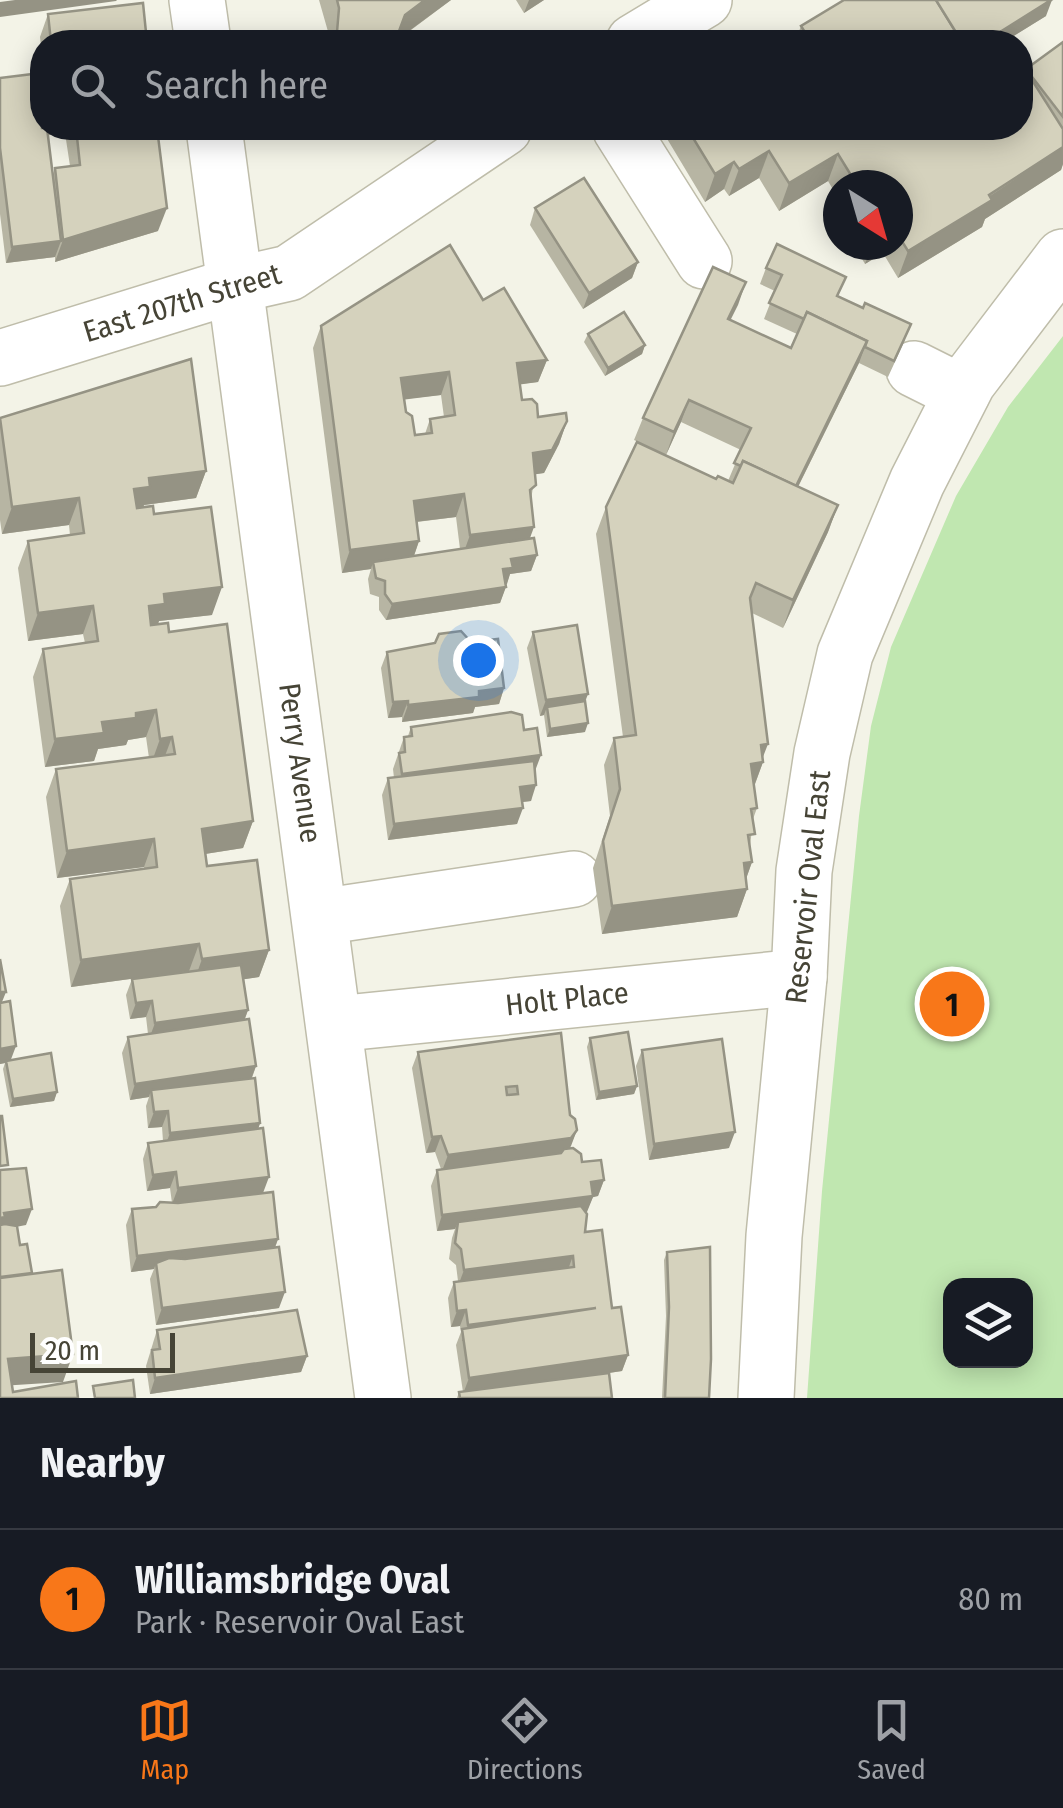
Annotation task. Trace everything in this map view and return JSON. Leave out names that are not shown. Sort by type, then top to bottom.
[{"type":"street","points":[[197,0],[201,30]]},
{"type":"street","points":[[654,30],[704,0]]},
{"type":"street","name":"Perry Avenue","points":[[216,140],[384,1398]]},
{"type":"street","name":"East 207th Street","points":[[0,358],[236,285],[290,273],[486,140]]},
{"type":"street","points":[[628,140],[704,260]]},
{"type":"street","name":"Reservoir Oval East","points":[[766,1398],[774,1236],[799,976],[804,871],[812,806],[845,654],[918,482],[938,381],[1063,257]]},
{"type":"street","points":[[320,917],[574,879]]},
{"type":"street","name":"Holt Place","points":[[335,1024],[799,976]]},
{"type":"green space","points":[[1063,336],[1063,1398],[807,1398],[822,1191],[871,726],[891,647],[956,496],[1008,407]]},
{"type":"building","points":[[337,0],[425,0],[405,15],[399,30],[337,30]]},
{"type":"building","points":[[844,0],[936,0],[955,30],[804,30],[801,26]]},
{"type":"building","points":[[936,0],[1051,0],[1003,30],[955,30]]},
{"type":"building","points":[[143,3],[146,30],[50,30],[48,14]]},
{"type":"building","points":[[1063,42],[1063,117],[1033,78],[1033,64]]},
{"type":"building","points":[[30,74],[30,140],[48,140],[61,241],[12,247],[0,148],[0,78]]},
{"type":"building","points":[[1033,82],[1063,129],[1063,147],[989,195],[992,200],[913,248],[913,170],[848,170],[838,154],[789,183],[769,151],[739,169],[734,162],[715,174],[694,140],[1033,140]]},
{"type":"building","points":[[77,140],[158,140],[167,208],[63,240],[55,168],[80,165]]},
{"type":"building","points":[[584,178],[638,262],[589,293],[535,208]]},
{"type":"building","points":[[777,244],[846,277],[837,296],[863,308],[865,303],[911,324],[894,361],[865,347],[867,341],[807,312],[804,319],[769,303],[782,275],[766,268]]},
{"type":"building","points":[[450,245],[483,300],[504,288],[547,360],[517,363],[522,400],[532,399],[537,404],[538,417],[566,413],[567,421],[552,450],[533,453],[536,485],[530,490],[534,527],[470,535],[464,494],[414,501],[419,541],[350,550],[321,326]],"holes":[[[449,372],[455,415],[430,419],[432,433],[415,435],[412,416],[406,412],[401,378]]]},
{"type":"building","points":[[713,267],[746,282],[728,319],[791,348],[807,312],[867,341],[796,486],[743,461],[741,466],[734,463],[751,428],[689,400],[674,432],[643,418]]},
{"type":"building","points":[[624,312],[645,345],[608,368],[588,334]]},
{"type":"building","points":[[191,359],[206,471],[149,478],[150,487],[134,489],[137,508],[153,506],[154,514],[211,507],[222,587],[164,594],[165,604],[149,606],[151,625],[168,623],[169,632],[227,624],[253,821],[202,829],[207,866],[257,860],[269,950],[202,959],[199,944],[81,960],[70,879],[157,867],[154,839],[67,851],[56,769],[175,754],[172,737],[160,739],[156,710],[136,713],[136,718],[102,722],[104,733],[55,739],[43,649],[98,641],[93,606],[38,613],[28,541],[84,533],[79,498],[12,507],[0,418]]},
{"type":"building","points":[[637,442],[733,483],[743,461],[838,505],[793,600],[756,583],[750,598],[768,744],[761,745],[763,762],[751,764],[757,808],[751,809],[755,834],[748,835],[752,862],[744,863],[747,889],[612,906],[603,841],[620,789],[614,738],[636,735],[606,507]]},
{"type":"building","points":[[534,538],[537,555],[511,559],[513,568],[503,569],[506,587],[392,604],[385,594],[385,581],[376,578],[373,562]]},
{"type":"building","points":[[577,625],[588,694],[546,700],[533,632]]},
{"type":"building","points":[[461,631],[471,642],[498,639],[504,688],[479,691],[479,697],[408,705],[408,701],[393,702],[387,652],[435,643],[439,634]]},
{"type":"building","points":[[585,701],[588,723],[550,729],[547,707]]},
{"type":"building","points":[[511,712],[522,715],[524,730],[537,728],[541,755],[402,774],[399,753],[405,752],[404,737],[412,736],[411,727]]},
{"type":"building","points":[[534,761],[536,785],[520,787],[523,808],[394,824],[388,778]]},
{"type":"building","points":[[0,959],[6,992],[0,992]]},
{"type":"building","points":[[241,965],[248,1010],[155,1023],[152,1001],[136,1003],[132,979]]},
{"type":"building","points":[[10,1001],[16,1046],[0,1049],[0,1003]]},
{"type":"building","points":[[249,1019],[256,1066],[135,1084],[128,1037]]},
{"type":"building","points":[[628,1032],[637,1086],[599,1092],[590,1038]]},
{"type":"building","points":[[561,1033],[570,1115],[577,1130],[571,1138],[448,1155],[441,1136],[432,1137],[418,1052]],"holes":[[[517,1086],[518,1094],[507,1095],[506,1087]]]},
{"type":"building","points":[[722,1039],[735,1132],[654,1144],[642,1050]]},
{"type":"building","points":[[51,1053],[57,1092],[13,1099],[6,1061]]},
{"type":"building","points":[[255,1078],[260,1123],[170,1133],[168,1111],[154,1112],[151,1090]]},
{"type":"building","points":[[0,1116],[8,1165],[0,1166]]},
{"type":"building","points":[[263,1128],[269,1177],[178,1188],[176,1172],[153,1175],[148,1143]]},
{"type":"building","points":[[573,1148],[581,1154],[582,1162],[601,1160],[604,1180],[591,1182],[593,1196],[442,1215],[437,1170],[561,1153]]},
{"type":"building","points":[[26,1168],[32,1209],[4,1213],[5,1217],[0,1218],[0,1170]]},
{"type":"building","points":[[273,1192],[278,1239],[137,1256],[132,1209],[156,1207],[160,1202]]},
{"type":"building","points":[[581,1206],[587,1214],[585,1232],[602,1230],[612,1308],[621,1307],[628,1355],[469,1378],[462,1329],[596,1308],[468,1325],[466,1310],[457,1311],[454,1282],[574,1267],[573,1256],[464,1270],[461,1249],[455,1243],[458,1222]]},
{"type":"building","points":[[0,1225],[17,1226],[20,1245],[27,1244],[32,1273],[0,1277]]},
{"type":"building","points":[[279,1247],[285,1292],[162,1308],[156,1263],[169,1258]]},
{"type":"building","points":[[710,1247],[709,1398],[665,1398],[667,1252]]},
{"type":"building","points":[[62,1270],[73,1354],[8,1359],[13,1392],[76,1381],[78,1398],[0,1398],[0,1278]]},
{"type":"building","points":[[297,1310],[307,1356],[155,1378],[152,1350],[160,1349],[157,1330]]},
{"type":"building","points":[[609,1373],[612,1398],[460,1398],[459,1392]]},
{"type":"building","points":[[133,1380],[135,1398],[95,1398],[93,1386]]},
{"type":"place","name":"Williamsbridge Oval","points":[[952,1004]]}]
